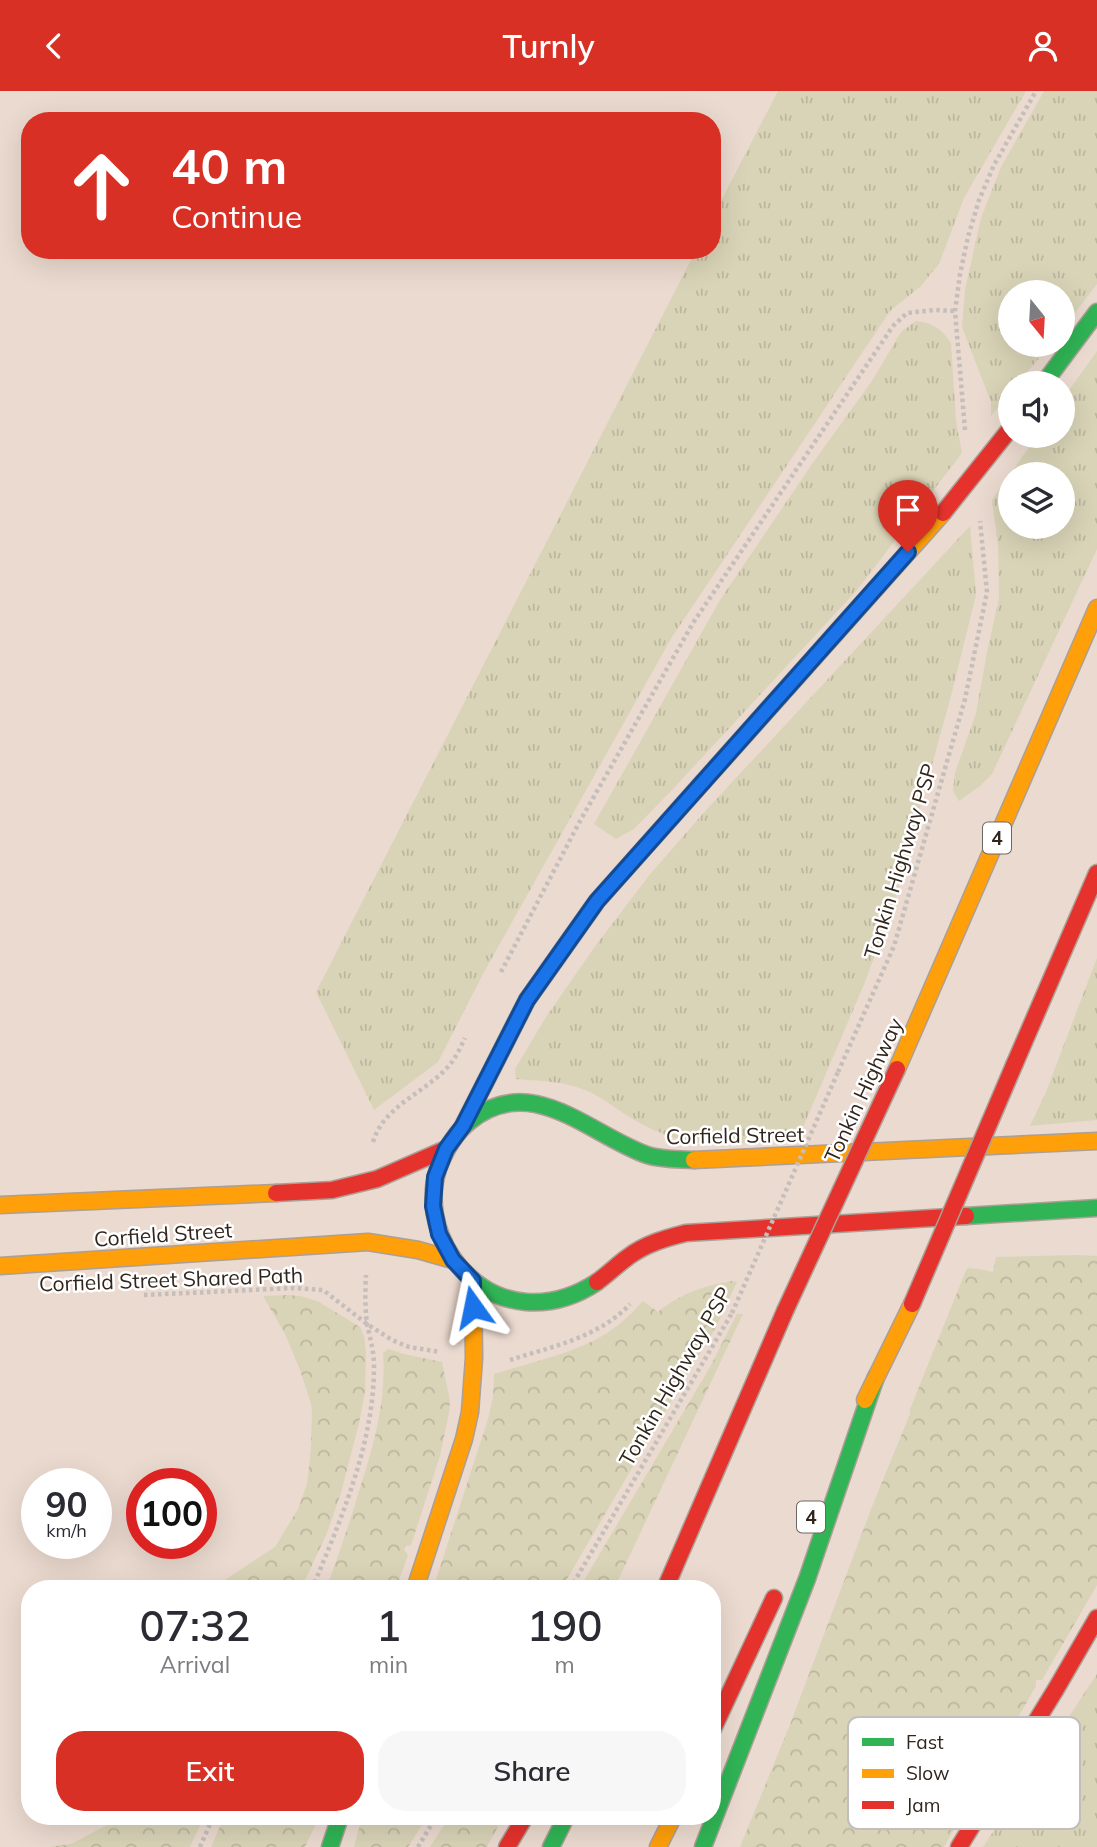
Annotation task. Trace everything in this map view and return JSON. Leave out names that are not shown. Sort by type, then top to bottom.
[{"type":"main road","points":[[1053,371],[1097,312]]},
{"type":"main road","points":[[463,1126],[527,1000],[597,901],[943,513],[998,444]]},
{"type":"main road","name":"Tonkin Highway","points":[[669,1580],[785,1311],[897,1069],[1097,608]]},
{"type":"main road","name":"4","points":[[812,1516],[912,1304],[1097,873]]},
{"type":"main road","name":"Corfield Street","points":[[1097,1141],[695,1160],[649,1156],[555,1107],[530,1102],[505,1104],[483,1111],[463,1126],[446,1149],[435,1177],[433,1206],[439,1234],[453,1260],[473,1281],[498,1295],[527,1302],[556,1301],[583,1291],[608,1275],[628,1257],[660,1239],[686,1233],[1097,1208]]},
{"type":"main road","name":"Corfield Street","points":[[0,1205],[332,1190],[377,1179],[446,1149]]},
{"type":"main road","name":"Corfield Street","points":[[0,1266],[368,1242],[418,1250],[453,1260]]},
{"type":"main road","points":[[418,1580],[464,1439],[470,1412],[474,1358],[473,1281]]},
{"type":"main road","points":[[721,1801],[807,1579],[876,1377]]},
{"type":"main road","points":[[658,1580],[704,1499]]},
{"type":"main road","points":[[721,1712],[783,1579]]},
{"type":"main road","points":[[1039,1717],[1097,1618]]},
{"type":"main road","points":[[330,1847],[337,1825]]},
{"type":"main road","points":[[507,1847],[519,1825]]},
{"type":"main road","points":[[551,1847],[562,1825]]},
{"type":"main road","points":[[658,1847],[669,1825]]},
{"type":"main road","points":[[703,1847],[712,1825]]},
{"type":"main road","points":[[959,1847],[970,1829]]},
{"type":"path","points":[[967,440],[955,311],[960,274],[979,199],[994,165],[1036,91]]},
{"type":"path","name":"Tonkin Highway PSP","points":[[575,1580],[732,1313],[894,946],[965,699],[987,592],[979,517]]},
{"type":"path","name":"Corfield Street Shared Path","points":[[140,1295],[294,1288],[323,1290],[392,1340],[409,1347],[444,1352]]},
{"type":"path","points":[[200,1847],[210,1825]]},
{"type":"path","points":[[418,1847],[431,1825]]},
{"type":"green space","points":[[778,91],[1026,91],[964,198],[939,264],[921,286],[890,311],[672,637],[484,972],[438,1062],[374,1110],[316,992],[691,259],[721,259],[721,201]]},
{"type":"green space","points":[[1044,91],[1097,91],[1097,284],[1075,313],[1075,280],[998,280],[998,357],[1040,357],[1028,371],[998,371],[998,408],[991,416],[991,402],[962,327],[965,290],[981,218],[1001,167]]},
{"type":"green space","points":[[916,321],[936,327],[951,343],[956,421],[962,453],[857,590],[673,789],[634,829],[616,839],[594,824],[720,600],[872,381],[901,332]]},
{"type":"green space","points":[[1097,351],[1097,549],[992,774],[959,801],[953,791],[955,773],[976,713],[999,598],[998,545],[992,500],[998,491],[998,539],[1075,539],[1075,462],[1019,462],[1028,448],[1075,448],[1075,382]]},
{"type":"green space","points":[[970,526],[976,595],[897,892],[865,982],[798,1139],[705,1143],[675,1138],[647,1127],[597,1096],[577,1087],[516,1079],[515,1069],[546,1017],[651,873]]},
{"type":"green space","points":[[1097,958],[1097,1120],[1030,1126],[1046,1092]]},
{"type":"green space","points":[[1097,1256],[1097,1585],[1042,1680],[1036,1680],[1036,1686],[1018,1717],[848,1717],[848,1829],[954,1829],[944,1847],[740,1847],[967,1268],[993,1272],[996,1257]]},
{"type":"green space","points":[[737,1282],[715,1329],[566,1580],[436,1580],[488,1419],[494,1374],[591,1342],[619,1324],[643,1301],[658,1312],[693,1291]]},
{"type":"green space","points":[[263,1296],[301,1296],[319,1302],[360,1327],[364,1336],[365,1392],[359,1423],[341,1493],[327,1533],[305,1580],[225,1580],[275,1547],[298,1509],[307,1484],[312,1407],[285,1334]]},
{"type":"green space","points":[[737,1314],[743,1314],[618,1580],[584,1580],[710,1367]]},
{"type":"green space","points":[[388,1349],[442,1362],[450,1401],[440,1456],[411,1545],[404,1550],[408,1555],[399,1580],[329,1580],[374,1441],[383,1389],[383,1353]]},
{"type":"green space","points":[[1097,1674],[1097,1847],[983,1847],[995,1829],[1080,1829],[1080,1717],[1069,1717]]},
{"type":"green space","points":[[107,1825],[200,1825],[190,1847],[49,1847],[71,1844]]},
{"type":"green space","points":[[221,1825],[315,1825],[305,1847],[211,1847]]},
{"type":"green space","points":[[360,1825],[422,1825],[408,1847],[354,1847]]},
{"type":"green space","points":[[444,1825],[499,1825],[487,1847],[430,1847]]},
{"type":"traffic: fast","points":[[1053,371],[1097,312]]},
{"type":"traffic: fast","points":[[597,1282],[563,1298],[526,1302],[503,1297],[483,1287],[465,1273],[451,1256],[441,1236],[435,1214],[434,1191],[438,1169],[455,1136],[470,1121],[493,1107],[516,1102],[560,1112],[647,1155],[694,1160]]},
{"type":"traffic: fast","points":[[966,1216],[1097,1208]]},
{"type":"traffic: fast","points":[[721,1801],[807,1579],[876,1377]]},
{"type":"traffic: fast","points":[[330,1847],[337,1825]]},
{"type":"traffic: fast","points":[[551,1847],[562,1825]]},
{"type":"traffic: fast","points":[[703,1847],[712,1825]]},
{"type":"traffic: slow","points":[[703,782],[943,513]]},
{"type":"traffic: slow","points":[[897,1069],[1097,608]]},
{"type":"traffic: slow","points":[[694,1160],[1097,1141]]},
{"type":"traffic: slow","points":[[0,1205],[276,1193]]},
{"type":"traffic: slow","points":[[0,1266],[368,1242],[418,1250],[453,1260]]},
{"type":"traffic: slow","points":[[418,1580],[464,1439],[470,1412],[474,1358],[473,1281]]},
{"type":"traffic: slow","points":[[865,1400],[912,1304]]},
{"type":"traffic: slow","points":[[658,1847],[669,1825]]},
{"type":"traffic: jam","points":[[943,513],[998,444]]},
{"type":"traffic: jam","points":[[463,1126],[527,1000],[597,901],[703,782]]},
{"type":"traffic: jam","points":[[1015,1063],[1097,873]]},
{"type":"traffic: jam","points":[[912,1304],[1015,1063]]},
{"type":"traffic: jam","points":[[785,1311],[897,1069]]},
{"type":"traffic: jam","points":[[276,1193],[332,1190],[377,1179],[446,1149]]},
{"type":"traffic: jam","points":[[597,1282],[641,1248],[686,1233],[966,1216]]},
{"type":"traffic: jam","points":[[669,1580],[785,1311]]},
{"type":"traffic: jam","points":[[721,1712],[774,1598]]},
{"type":"traffic: jam","points":[[1039,1717],[1097,1618]]},
{"type":"traffic: jam","points":[[507,1847],[520,1825]]},
{"type":"traffic: jam","points":[[959,1847],[970,1829]]},
{"type":"route","points":[[473,1307],[473,1281],[453,1260],[439,1234],[433,1206],[435,1177],[446,1149],[463,1126],[527,1000],[597,901],[908,552]]}]
